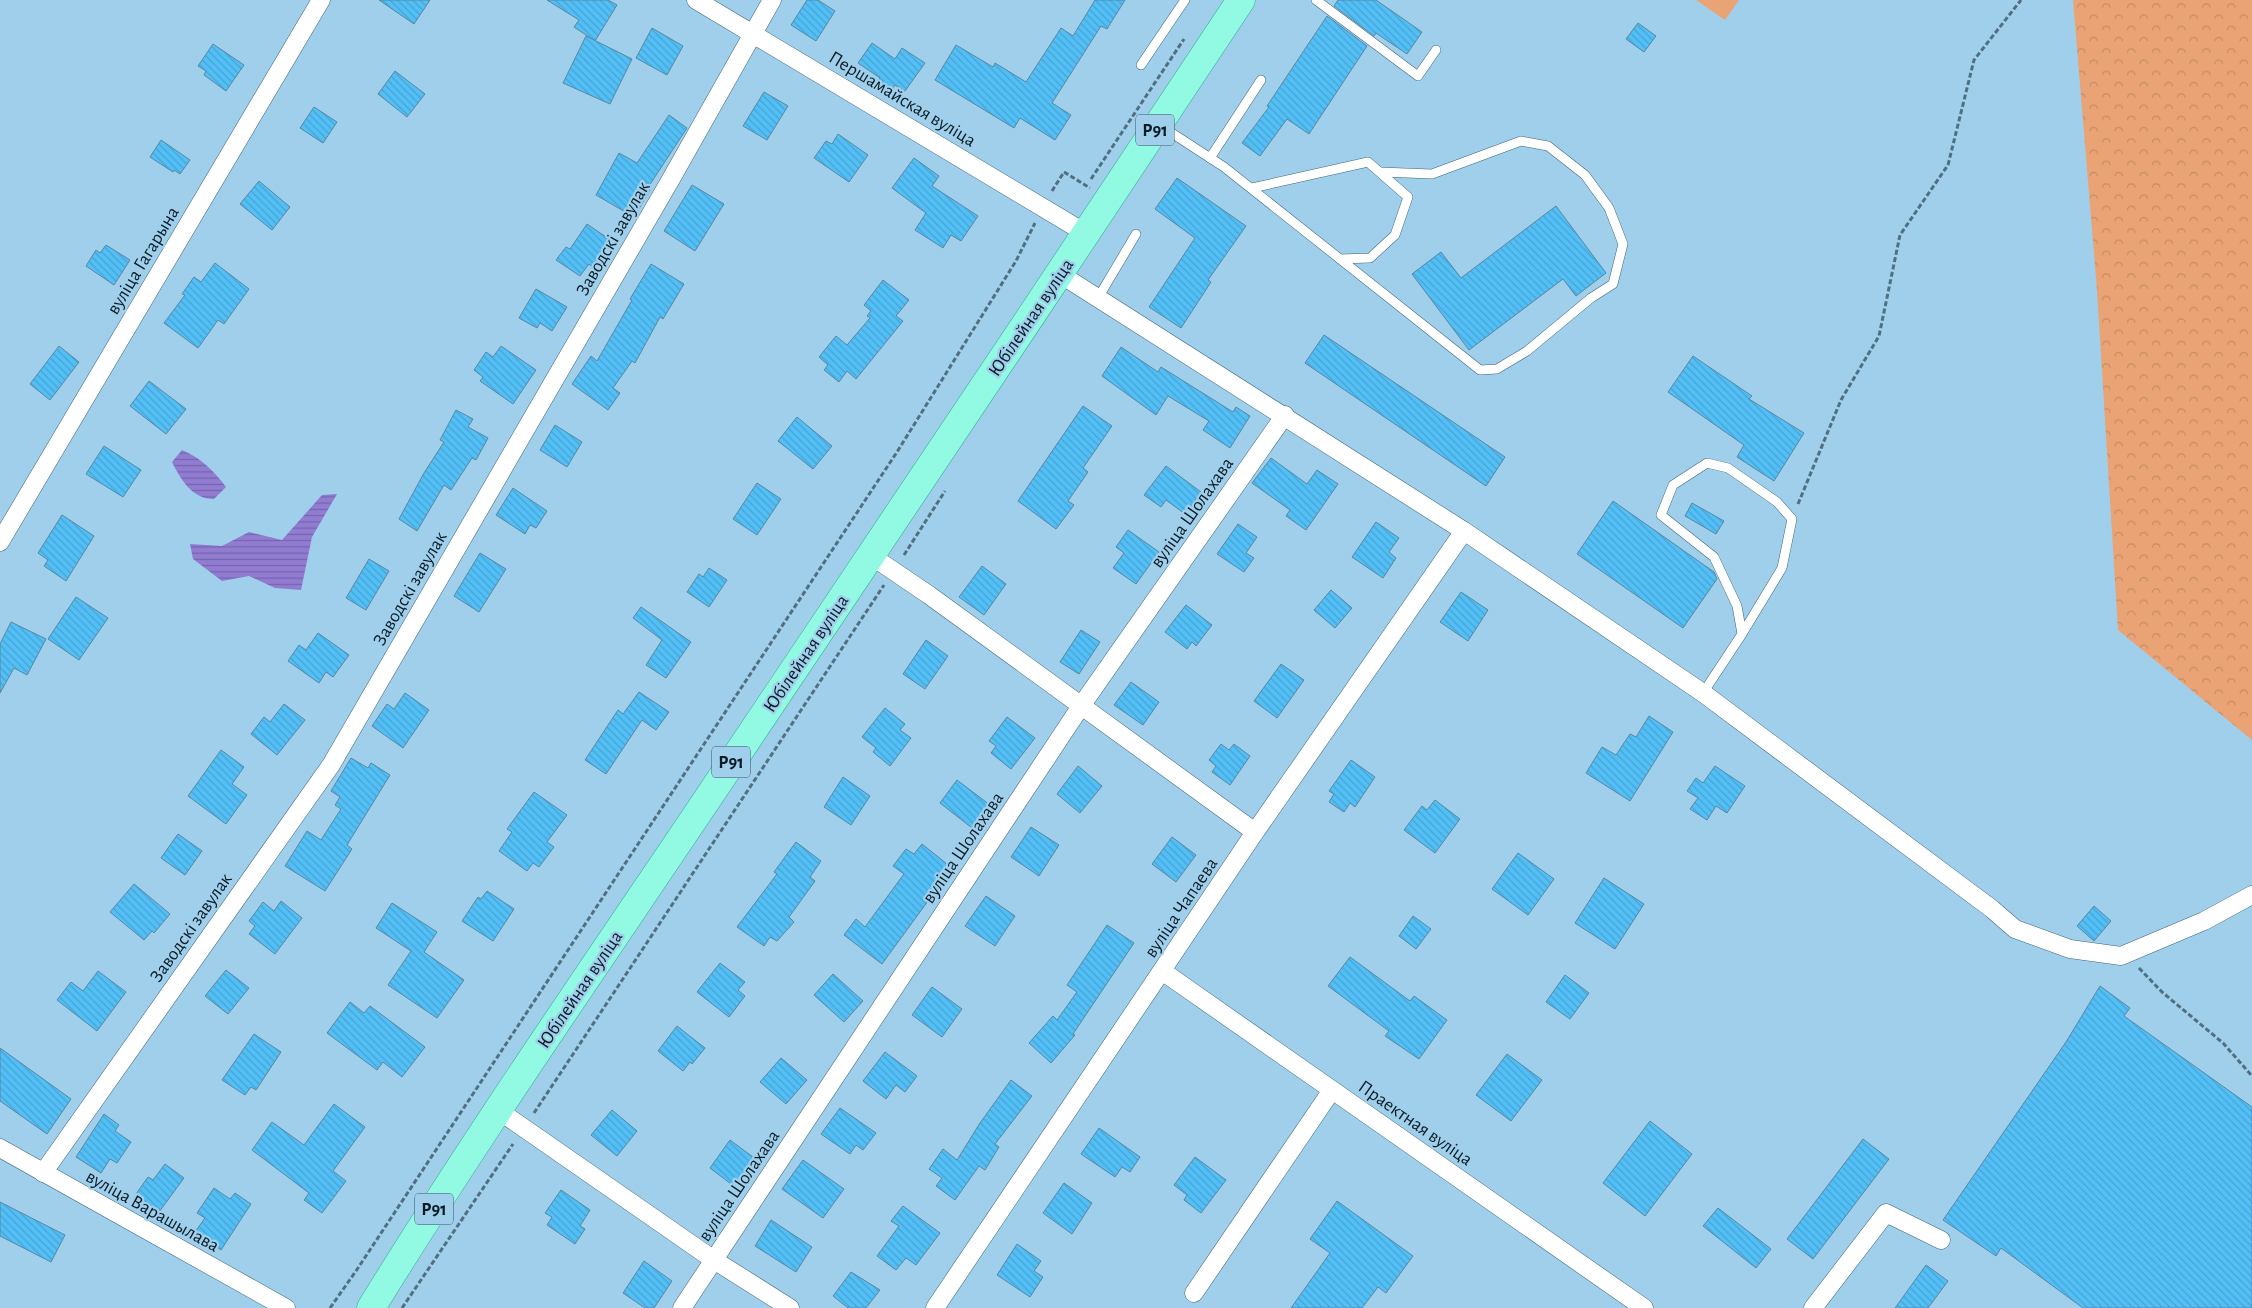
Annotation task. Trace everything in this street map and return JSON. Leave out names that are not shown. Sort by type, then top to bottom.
[{"type":"main road","name":"Юбілейная вуліца","points":[[371,1308],[498,1110],[870,556],[963,414],[1087,234],[1241,0]]},
{"type":"street","name":"вуліца Гагарына","points":[[0,542],[321,0]]},
{"type":"street","name":"Першамайская вуліца","points":[[696,0],[753,32],[1087,234]]},
{"type":"street","name":"Заводскі завулак","points":[[43,1173],[331,765],[671,179],[772,0]]},
{"type":"street","points":[[1060,274],[1285,415],[1464,531],[1703,694],[1992,909],[2015,929],[2070,949],[2121,956],[2204,920],[2252,894]]},
{"type":"street","name":"вуліца Шолахава","points":[[682,1308],[1081,706],[1285,415]]},
{"type":"street","name":"вуліца Чапаева","points":[[934,1308],[1255,832],[1464,531]]},
{"type":"street","points":[[870,556],[1255,832]]},
{"type":"street","name":"Праектная вуліца","points":[[1162,971],[1644,1308]]},
{"type":"street","points":[[1194,1293],[1332,1090]]},
{"type":"street","points":[[498,1110],[714,1260],[790,1308]]},
{"type":"street","name":"вуліца Варашылава","points":[[0,1148],[286,1308]]},
{"type":"street","points":[[1814,1308],[1886,1213],[1941,1240]]},
{"type":"lane","points":[[1141,65],[1185,0]]},
{"type":"lane","points":[[1316,0],[1418,76],[1436,50]]},
{"type":"lane","points":[[1210,158],[1261,80]]},
{"type":"lane","points":[[1159,124],[1252,188],[1480,370],[1497,369],[1527,351],[1591,298],[1613,284],[1623,244],[1609,208],[1585,175],[1548,146],[1522,141],[1432,174],[1380,172]]},
{"type":"lane","points":[[1252,188],[1368,162],[1408,197],[1395,235],[1370,258],[1340,259]]},
{"type":"lane","points":[[1098,298],[1136,234]]},
{"type":"lane","points":[[1703,694],[1742,634],[1782,568],[1792,519],[1777,502],[1728,468],[1707,463],[1673,485],[1661,515],[1714,557],[1737,606],[1742,634]]},
{"type":"path","points":[[1792,519],[1841,400],[1879,336],[1900,236],[1948,165],[1974,60],[2021,0]]},
{"type":"path","points":[[330,1308],[362,1263],[897,452],[1016,261],[1043,207],[1064,172],[1086,186],[1189,32]]},
{"type":"path","points":[[402,1308],[524,1128],[946,490]]},
{"type":"path","points":[[2125,954],[2162,992],[2223,1043],[2252,1076]]},
{"type":"green space","points":[[1696,0],[1739,0],[1725,20]]},
{"type":"green space","points":[[2073,0],[2252,0],[2252,740],[2118,630],[2097,290]]},
{"type":"shaded area","points":[[182,450],[206,465],[226,487],[214,499],[199,496],[183,482],[172,462]]},
{"type":"shaded area","points":[[337,494],[312,537],[301,590],[275,588],[249,576],[222,581],[193,559],[190,544],[222,546],[249,532],[282,540],[322,495]]},
{"type":"building","points":[[379,0],[430,0],[414,24]]},
{"type":"building","points":[[547,0],[608,0],[617,5],[595,41],[574,27],[579,20]]},
{"type":"building","points":[[807,0],[818,0],[835,11],[816,41],[791,25]]},
{"type":"building","points":[[1095,0],[1125,0],[1107,29],[1101,26],[1052,103],[1071,115],[1055,140],[1020,118],[1014,128],[935,80],[956,45],[993,67],[995,63],[1026,82],[1061,28],[1073,36]]},
{"type":"building","points":[[1338,0],[1376,0],[1422,32],[1407,54],[1376,33],[1374,36],[1334,6]]},
{"type":"building","points":[[1327,16],[1367,46],[1309,134],[1287,119],[1260,156],[1242,143],[1269,107],[1267,106]]},
{"type":"building","points":[[1638,23],[1656,36],[1644,52],[1626,39]]},
{"type":"building","points":[[652,28],[683,46],[667,75],[636,58]]},
{"type":"building","points":[[586,36],[632,59],[610,104],[563,83]]},
{"type":"building","points":[[872,43],[895,59],[902,48],[925,63],[905,91],[895,85],[890,92],[877,82],[880,78],[858,63]]},
{"type":"building","points":[[213,44],[244,65],[226,91],[204,75],[206,71],[198,66]]},
{"type":"building","points":[[395,71],[425,94],[407,117],[378,94]]},
{"type":"building","points":[[764,92],[788,106],[767,140],[743,126]]},
{"type":"building","points":[[314,107],[337,122],[323,143],[300,128]]},
{"type":"building","points":[[669,115],[687,128],[647,189],[650,190],[634,217],[596,195],[619,153],[637,163]]},
{"type":"building","points":[[838,134],[868,155],[849,182],[814,158],[826,141],[832,144]]},
{"type":"building","points":[[161,140],[190,160],[180,174],[174,170],[173,172],[150,157]]},
{"type":"building","points":[[914,158],[939,176],[932,186],[978,216],[961,241],[951,235],[943,248],[915,230],[926,213],[892,188]]},
{"type":"building","points":[[1177,178],[1246,226],[1208,280],[1211,282],[1181,328],[1149,307],[1195,238],[1155,209]]},
{"type":"building","points":[[259,181],[290,207],[272,230],[240,204]]},
{"type":"building","points":[[692,185],[724,204],[695,251],[664,231]]},
{"type":"building","points":[[1556,206],[1606,273],[1576,296],[1563,279],[1469,350],[1412,274],[1441,252],[1461,278]]},
{"type":"building","points":[[587,224],[612,241],[594,268],[589,264],[580,276],[556,260],[566,247],[570,249]]},
{"type":"building","points":[[106,245],[130,260],[114,285],[86,266],[96,250],[100,253]]},
{"type":"building","points":[[215,263],[249,289],[224,324],[218,320],[198,348],[164,323],[185,295],[182,294],[194,277],[201,282]]},
{"type":"building","points":[[651,264],[684,284],[663,319],[660,317],[635,363],[632,361],[613,388],[620,393],[608,410],[572,384],[591,356],[597,361]]},
{"type":"building","points":[[883,280],[909,300],[896,316],[903,321],[856,379],[847,371],[839,382],[824,370],[828,365],[819,357],[836,336],[847,345],[870,318],[867,316],[871,311],[864,305]]},
{"type":"building","points":[[536,289],[567,307],[552,331],[540,323],[537,328],[519,318]]},
{"type":"building","points":[[1324,335],[1505,457],[1486,486],[1305,363]]},
{"type":"building","points":[[59,346],[79,362],[50,400],[30,384]]},
{"type":"building","points":[[501,346],[536,370],[513,404],[480,381],[483,377],[474,370],[486,352],[493,357]]},
{"type":"building","points":[[1121,347],[1158,372],[1161,367],[1233,412],[1236,407],[1250,416],[1230,448],[1203,430],[1209,421],[1168,396],[1156,415],[1102,376]]},
{"type":"building","points":[[1693,356],[1752,396],[1749,399],[1804,433],[1774,481],[1737,457],[1744,445],[1668,392]]},
{"type":"building","points":[[149,381],[186,409],[166,434],[130,406]]},
{"type":"building","points":[[1083,406],[1112,426],[1083,468],[1088,472],[1068,501],[1074,505],[1056,529],[1018,501]]},
{"type":"building","points":[[456,410],[473,419],[468,427],[488,438],[476,460],[472,458],[451,490],[444,485],[417,531],[399,519],[424,473],[444,442],[440,440]]},
{"type":"building","points":[[797,417],[832,446],[813,469],[778,441]]},
{"type":"building","points":[[555,425],[582,442],[567,467],[540,450]]},
{"type":"building","points":[[104,446],[141,470],[123,497],[86,474]]},
{"type":"building","points":[[1271,458],[1307,484],[1317,470],[1338,484],[1306,530],[1286,516],[1290,510],[1252,483]]},
{"type":"building","points":[[1166,466],[1201,492],[1185,514],[1166,500],[1161,507],[1144,495]]},
{"type":"building","points":[[757,483],[781,499],[757,535],[733,519]]},
{"type":"building","points":[[513,488],[547,511],[536,528],[530,525],[525,534],[496,515]]},
{"type":"building","points":[[1613,501],[1714,572],[1717,579],[1683,628],[1577,554]]},
{"type":"building","points":[[1692,503],[1724,521],[1716,534],[1685,516]]},
{"type":"building","points":[[62,515],[94,536],[66,581],[44,566],[48,560],[38,553]]},
{"type":"building","points":[[1376,522],[1399,538],[1389,552],[1396,558],[1383,578],[1352,557]]},
{"type":"building","points":[[1238,524],[1257,537],[1246,553],[1254,558],[1244,572],[1217,554]]},
{"type":"building","points":[[1128,530],[1159,552],[1136,584],[1113,568],[1124,553],[1116,547]]},
{"type":"building","points":[[480,553],[506,569],[479,612],[454,596]]},
{"type":"building","points":[[369,559],[389,571],[366,610],[346,598]]},
{"type":"building","points":[[982,566],[1006,584],[984,615],[959,597]]},
{"type":"building","points":[[709,568],[727,580],[709,607],[687,592],[699,574],[703,577]]},
{"type":"building","points":[[1331,590],[1352,608],[1335,628],[1314,610]]},
{"type":"building","points":[[1461,592],[1488,610],[1468,641],[1440,622]]},
{"type":"building","points":[[76,597],[108,618],[79,660],[48,639]]},
{"type":"building","points":[[1186,605],[1212,625],[1196,646],[1192,642],[1187,649],[1165,632]]},
{"type":"building","points":[[641,607],[691,642],[666,678],[646,665],[662,640],[633,618]]},
{"type":"building","points":[[11,622],[46,639],[27,675],[14,668],[0,693],[0,644]]},
{"type":"building","points":[[1081,630],[1100,642],[1079,674],[1060,662]]},
{"type":"building","points":[[318,633],[349,655],[333,677],[326,672],[319,683],[288,661],[299,645],[306,650]]},
{"type":"building","points":[[926,640],[948,656],[925,689],[903,674]]},
{"type":"building","points":[[1281,664],[1304,680],[1277,718],[1254,701]]},
{"type":"building","points":[[1131,682],[1159,702],[1143,725],[1114,705]]},
{"type":"building","points":[[639,692],[669,712],[656,730],[642,720],[606,774],[585,760],[618,710],[623,714]]},
{"type":"building","points":[[405,693],[429,710],[403,748],[372,726],[387,704],[394,709]]},
{"type":"building","points":[[284,704],[305,720],[277,755],[251,734],[264,717],[270,722]]},
{"type":"building","points":[[885,708],[905,724],[900,730],[911,738],[890,766],[873,752],[876,748],[862,737]]},
{"type":"building","points":[[1649,716],[1673,732],[1630,801],[1586,773],[1602,747],[1616,755],[1630,734],[1636,737]]},
{"type":"building","points":[[1007,717],[1035,738],[1011,769],[991,753],[996,746],[989,741]]},
{"type":"building","points":[[1221,744],[1229,750],[1234,744],[1250,756],[1230,785],[1212,772],[1216,766],[1209,760]]},
{"type":"building","points":[[221,750],[244,767],[232,784],[247,795],[226,824],[188,796]]},
{"type":"building","points":[[351,758],[368,768],[371,763],[390,775],[347,845],[352,849],[325,891],[285,866],[307,831],[321,840],[341,809],[335,805],[340,797],[331,791]]},
{"type":"building","points":[[1351,760],[1375,777],[1355,807],[1350,803],[1344,812],[1329,802],[1334,794],[1329,791]]},
{"type":"building","points":[[1078,766],[1102,786],[1080,813],[1057,794]]},
{"type":"building","points":[[1715,766],[1745,786],[1727,813],[1716,806],[1707,820],[1690,809],[1698,798],[1687,791],[1696,778],[1703,783]]},
{"type":"building","points":[[843,777],[870,796],[851,825],[824,807]]},
{"type":"building","points":[[957,780],[990,805],[972,828],[940,803]]},
{"type":"building","points":[[534,792],[567,815],[547,842],[554,847],[539,867],[533,863],[527,871],[499,851],[512,832],[507,829]]},
{"type":"building","points":[[1435,800],[1460,819],[1435,853],[1404,830],[1422,806],[1427,810]]},
{"type":"building","points":[[1031,827],[1059,845],[1039,876],[1011,857]]},
{"type":"building","points":[[178,834],[202,851],[185,875],[161,858]]},
{"type":"building","points":[[1172,837],[1196,855],[1176,882],[1152,864]]},
{"type":"building","points":[[796,842],[821,861],[810,877],[815,881],[789,917],[794,922],[777,941],[770,937],[764,946],[737,927],[777,874],[774,872]]},
{"type":"building","points":[[922,844],[952,868],[882,964],[844,935],[856,919],[865,927],[904,874],[893,866],[906,849],[914,854]]},
{"type":"building","points":[[1518,853],[1554,879],[1528,915],[1492,889]]},
{"type":"building","points":[[1604,878],[1644,904],[1615,949],[1575,923]]},
{"type":"building","points":[[134,884],[170,914],[154,933],[152,931],[144,940],[110,912]]},
{"type":"building","points":[[487,891],[514,909],[493,941],[462,921],[478,897],[481,899]]},
{"type":"building","points":[[986,896],[1015,916],[995,946],[965,926]]},
{"type":"building","points":[[281,901],[302,918],[275,954],[249,934],[255,926],[249,921],[263,902],[274,911]]},
{"type":"building","points":[[392,903],[437,932],[424,952],[464,980],[437,1018],[388,985],[411,951],[376,928]]},
{"type":"building","points":[[2094,906],[2111,921],[2094,941],[2077,926]]},
{"type":"building","points":[[1413,916],[1431,929],[1416,949],[1399,936]]},
{"type":"building","points":[[1107,925],[1134,943],[1073,1034],[1075,1035],[1051,1063],[1029,1043],[1053,1016],[1057,1020],[1077,992],[1067,985]]},
{"type":"building","points":[[1350,957],[1410,1001],[1414,996],[1447,1020],[1419,1059],[1385,1036],[1389,1031],[1328,986]]},
{"type":"building","points":[[720,963],[745,982],[738,990],[745,996],[729,1017],[697,992]]},
{"type":"building","points":[[226,970],[249,988],[228,1014],[205,996]]},
{"type":"building","points":[[98,971],[126,992],[97,1031],[57,1000],[71,982],[83,991]]},
{"type":"building","points":[[833,974],[863,1001],[844,1022],[814,995]]},
{"type":"building","points":[[1565,975],[1589,993],[1570,1019],[1546,1002]]},
{"type":"building","points":[[2100,986],[2130,1008],[2124,1016],[2252,1107],[2252,1308],[2083,1308],[2001,1248],[1996,1256],[1943,1220],[2066,1042]]},
{"type":"building","points":[[932,987],[962,1009],[942,1037],[912,1015]]},
{"type":"building","points":[[350,1002],[364,1013],[370,1006],[425,1047],[402,1077],[383,1062],[377,1070],[327,1033]]},
{"type":"building","points":[[677,1026],[705,1048],[692,1064],[690,1062],[683,1071],[658,1051]]},
{"type":"building","points":[[254,1034],[281,1052],[256,1090],[251,1087],[245,1095],[222,1080]]},
{"type":"building","points":[[0,1048],[71,1099],[47,1134],[0,1101]]},
{"type":"building","points":[[885,1052],[917,1076],[905,1092],[896,1085],[886,1099],[863,1081]]},
{"type":"building","points":[[1507,1054],[1542,1080],[1511,1121],[1476,1095]]},
{"type":"building","points":[[781,1058],[807,1080],[786,1104],[760,1082]]},
{"type":"building","points":[[1011,1080],[1032,1096],[995,1144],[999,1147],[985,1170],[979,1166],[955,1200],[936,1186],[942,1178],[929,1169],[943,1149],[957,1160],[980,1123]]},
{"type":"building","points":[[334,1104],[365,1127],[333,1171],[346,1181],[322,1213],[304,1200],[309,1193],[252,1150],[272,1122],[304,1145]]},
{"type":"building","points":[[840,1108],[876,1133],[863,1150],[856,1145],[850,1154],[821,1134]]},
{"type":"building","points":[[612,1110],[637,1131],[617,1156],[591,1135]]},
{"type":"building","points":[[104,1114],[119,1125],[115,1131],[131,1142],[117,1163],[110,1159],[101,1173],[76,1157]]},
{"type":"building","points":[[1650,1121],[1692,1154],[1645,1216],[1603,1183]]},
{"type":"building","points":[[1099,1128],[1140,1157],[1130,1172],[1122,1167],[1115,1177],[1081,1154]]},
{"type":"building","points":[[1863,1139],[1889,1159],[1813,1259],[1787,1239]]},
{"type":"building","points":[[730,1140],[757,1160],[735,1187],[710,1168]]},
{"type":"building","points":[[1195,1157],[1226,1180],[1201,1213],[1184,1200],[1187,1195],[1174,1185]]},
{"type":"building","points":[[803,1160],[844,1189],[823,1218],[782,1189]]},
{"type":"building","points":[[165,1164],[184,1178],[159,1212],[136,1194],[148,1177],[153,1180]]},
{"type":"building","points":[[1064,1183],[1092,1203],[1072,1234],[1043,1213]]},
{"type":"building","points":[[214,1188],[230,1199],[235,1193],[251,1204],[221,1250],[195,1232],[205,1218],[197,1213]]},
{"type":"building","points":[[561,1190],[590,1210],[580,1226],[585,1229],[575,1244],[547,1225],[552,1217],[545,1213]]},
{"type":"building","points":[[1337,1201],[1413,1256],[1386,1293],[1378,1287],[1362,1308],[1291,1308],[1330,1253],[1310,1239]]},
{"type":"building","points":[[0,1202],[65,1235],[51,1262],[0,1236]]},
{"type":"building","points":[[903,1206],[940,1233],[916,1265],[906,1258],[896,1270],[877,1256],[899,1226],[891,1221]]},
{"type":"building","points":[[1718,1208],[1771,1249],[1756,1268],[1703,1226]]},
{"type":"building","points":[[771,1220],[812,1247],[796,1272],[755,1246]]},
{"type":"building","points":[[1017,1244],[1041,1261],[1034,1271],[1043,1277],[1030,1297],[997,1275]]},
{"type":"building","points":[[644,1261],[672,1281],[654,1308],[645,1308],[623,1293]]},
{"type":"building","points":[[1926,1265],[1948,1281],[1928,1308],[1895,1308]]},
{"type":"building","points":[[851,1272],[880,1290],[866,1308],[848,1308],[833,1296]]}]
